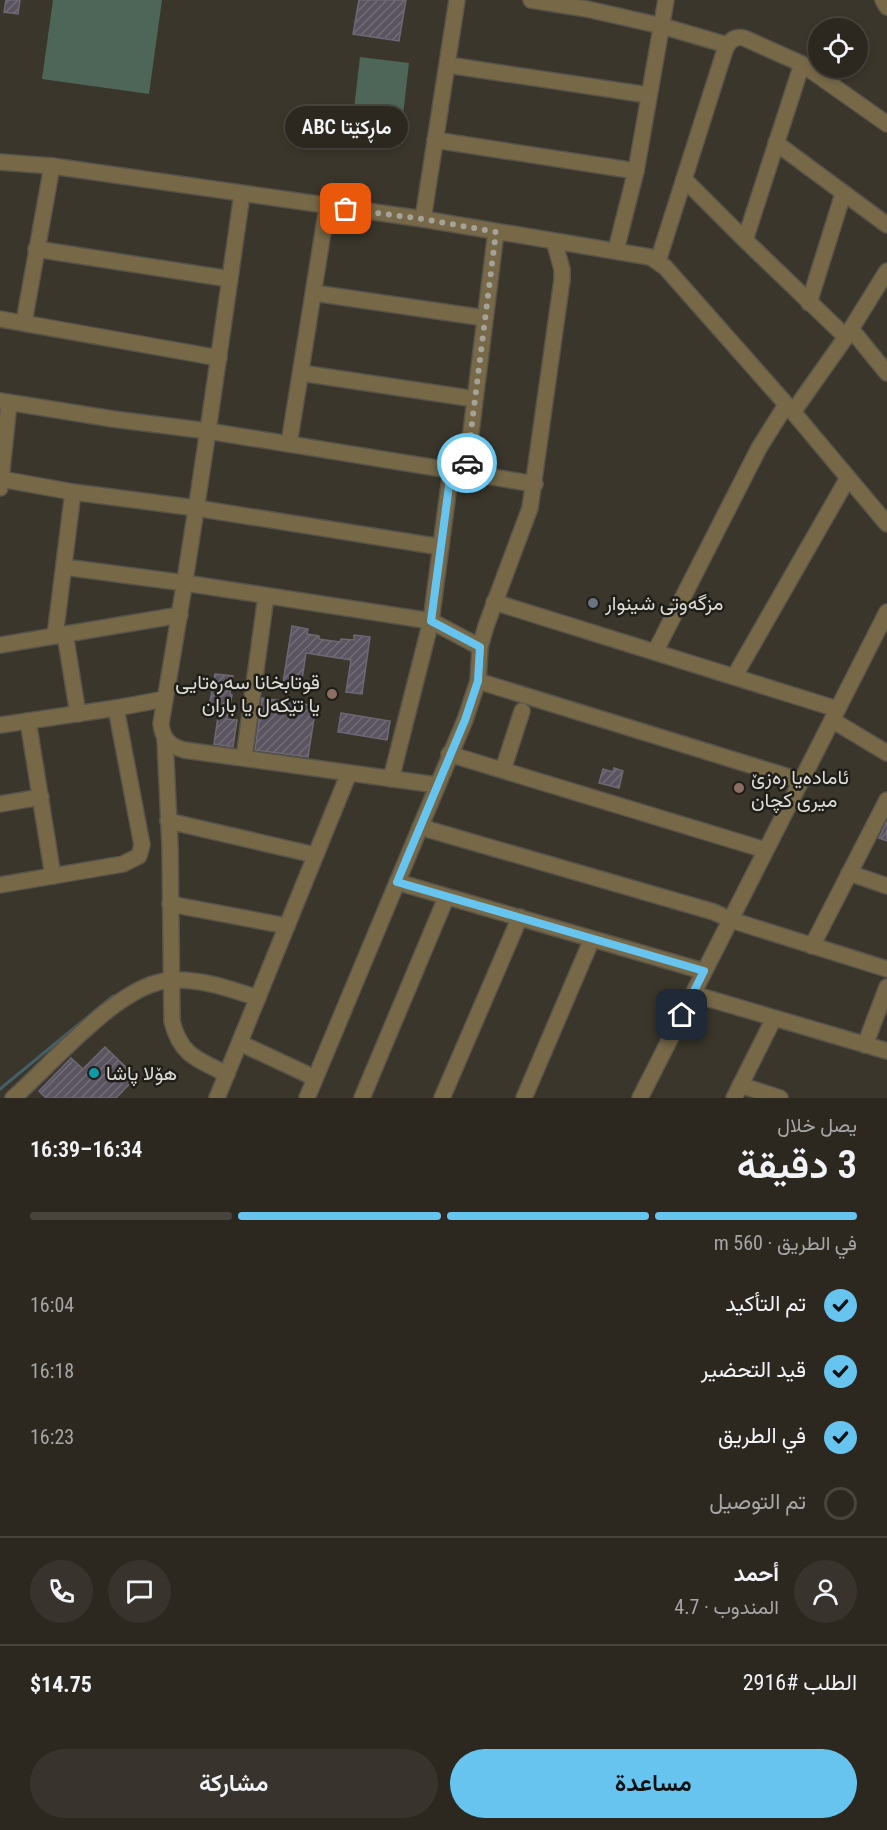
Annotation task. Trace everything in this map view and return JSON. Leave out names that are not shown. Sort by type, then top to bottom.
[{"type":"street","points":[[423,219],[458,0]]},
{"type":"street","points":[[616,250],[636,171],[666,0]]},
{"type":"street","points":[[883,0],[887,8]]},
{"type":"street","points":[[538,1],[588,4],[728,45]]},
{"type":"street","points":[[658,261],[728,45],[734,38],[744,38],[802,64],[887,124]]},
{"type":"street","points":[[745,240],[802,64]]},
{"type":"street","points":[[448,65],[648,94]]},
{"type":"street","points":[[435,140],[636,171]]},
{"type":"street","points":[[776,143],[887,225]]},
{"type":"street","points":[[1,161],[51,166],[423,219],[642,254],[658,261],[790,409],[887,524]]},
{"type":"street","points":[[24,322],[51,166]]},
{"type":"street","points":[[684,179],[809,303],[848,333],[887,373]]},
{"type":"street","points":[[227,1074],[194,1058],[184,1050],[176,1036],[172,1021],[165,739],[161,723],[185,583],[242,194]]},
{"type":"street","points":[[809,303],[843,194]]},
{"type":"street","points":[[290,444],[327,207]]},
{"type":"street","points":[[391,779],[431,621],[441,547],[475,399],[496,232]]},
{"type":"street","points":[[307,1098],[465,720],[478,681],[480,647],[494,602],[530,508],[562,280],[562,269],[554,241]]},
{"type":"street","points":[[36,249],[230,279]]},
{"type":"street","points":[[655,652],[759,448],[848,333],[887,271]]},
{"type":"street","points":[[314,293],[485,318]]},
{"type":"street","points":[[0,319],[219,358]]},
{"type":"street","points":[[301,373],[475,399]]},
{"type":"street","points":[[441,547],[196,508],[1,483],[4,402],[208,431],[535,483]]},
{"type":"street","points":[[734,677],[848,478]]},
{"type":"street","points":[[73,492],[64,567],[60,635],[78,714]]},
{"type":"street","points":[[64,567],[431,621],[480,647]]},
{"type":"street","points":[[244,759],[266,596]]},
{"type":"street","points":[[494,602],[734,677],[834,715],[887,753]]},
{"type":"street","points":[[640,1098],[887,612]]},
{"type":"street","points":[[0,645],[180,615]]},
{"type":"street","points":[[478,681],[802,781]]},
{"type":"street","points":[[0,725],[165,699]]},
{"type":"street","points":[[0,885],[123,864],[135,859],[141,852],[142,846],[116,708]]},
{"type":"street","points":[[503,770],[522,711]]},
{"type":"street","points":[[28,721],[54,876]]},
{"type":"street","points":[[165,739],[184,750],[437,785]]},
{"type":"street","points":[[449,754],[765,850]]},
{"type":"street","points":[[217,1098],[349,773]]},
{"type":"street","points":[[0,804],[41,797]]},
{"type":"street","points":[[813,946],[887,800]]},
{"type":"street","points":[[168,821],[315,855]]},
{"type":"street","points":[[420,827],[714,912],[731,920],[887,969]]},
{"type":"street","points":[[849,873],[887,886]]},
{"type":"street","points":[[397,882],[704,971]]},
{"type":"street","points":[[362,1098],[446,898]]},
{"type":"street","points":[[170,904],[287,926]]},
{"type":"street","points":[[442,1098],[520,917]]},
{"type":"street","points":[[524,1098],[592,939]]},
{"type":"street","points":[[13,1098],[81,1034],[122,1000],[147,985],[172,980],[211,983],[258,998]]},
{"type":"street","points":[[865,1045],[887,987]]},
{"type":"street","points":[[693,994],[887,1051]]},
{"type":"street","points":[[774,1018],[737,1091],[780,1098]]},
{"type":"street","points":[[240,1043],[315,1078]]},
{"type":"green space","points":[[53,0],[162,0],[149,94],[42,79]]},
{"type":"green space","points":[[360,57],[409,63],[400,141],[351,135]]},
{"type":"building","points":[[6,0],[20,0],[18,14],[4,12]]},
{"type":"building","points":[[359,0],[406,0],[399,41],[353,34]]},
{"type":"building","points":[[292,626],[308,629],[307,634],[319,636],[319,639],[340,642],[341,639],[354,640],[354,635],[370,637],[362,694],[346,692],[351,660],[306,653],[301,686],[283,683]]},
{"type":"building","points":[[215,674],[233,676],[227,719],[237,720],[233,747],[214,744],[219,709],[209,707]]},
{"type":"building","points":[[262,698],[316,706],[308,757],[255,750]]},
{"type":"building","points":[[341,713],[390,721],[387,740],[338,732]]},
{"type":"building","points":[[614,768],[623,771],[619,788],[599,783],[603,769],[613,772]]},
{"type":"building","points":[[887,821],[887,841],[879,838]]},
{"type":"building","name":"هۆلا پاشا","points":[[105,1047],[136,1077],[116,1098],[46,1098],[39,1091],[71,1058],[83,1069]]},
{"type":"waterway","points":[[0,1089],[113,996]]},
{"type":"way so far","points":[[346,209],[496,232],[467,463]]},
{"type":"place","name":"ماڕکێتا ABC","points":[[346,209]]},
{"type":"place","name":"مزگەوتی شينوار","points":[[593,603]]},
{"type":"place","name":"قوتابخانا سەرەتایی یا تێکەل یا باران","points":[[332,694]]},
{"type":"place","name":"ئامادەيا رەزێ ميرى كچان","points":[[739,788]]},
{"type":"place","name":"هۆلا پاشا","points":[[94,1073]]},
{"type":"route","points":[[467,463],[466,472],[451,471],[431,621],[480,647],[478,681],[465,720],[397,882],[704,971],[682,1015]]}]
